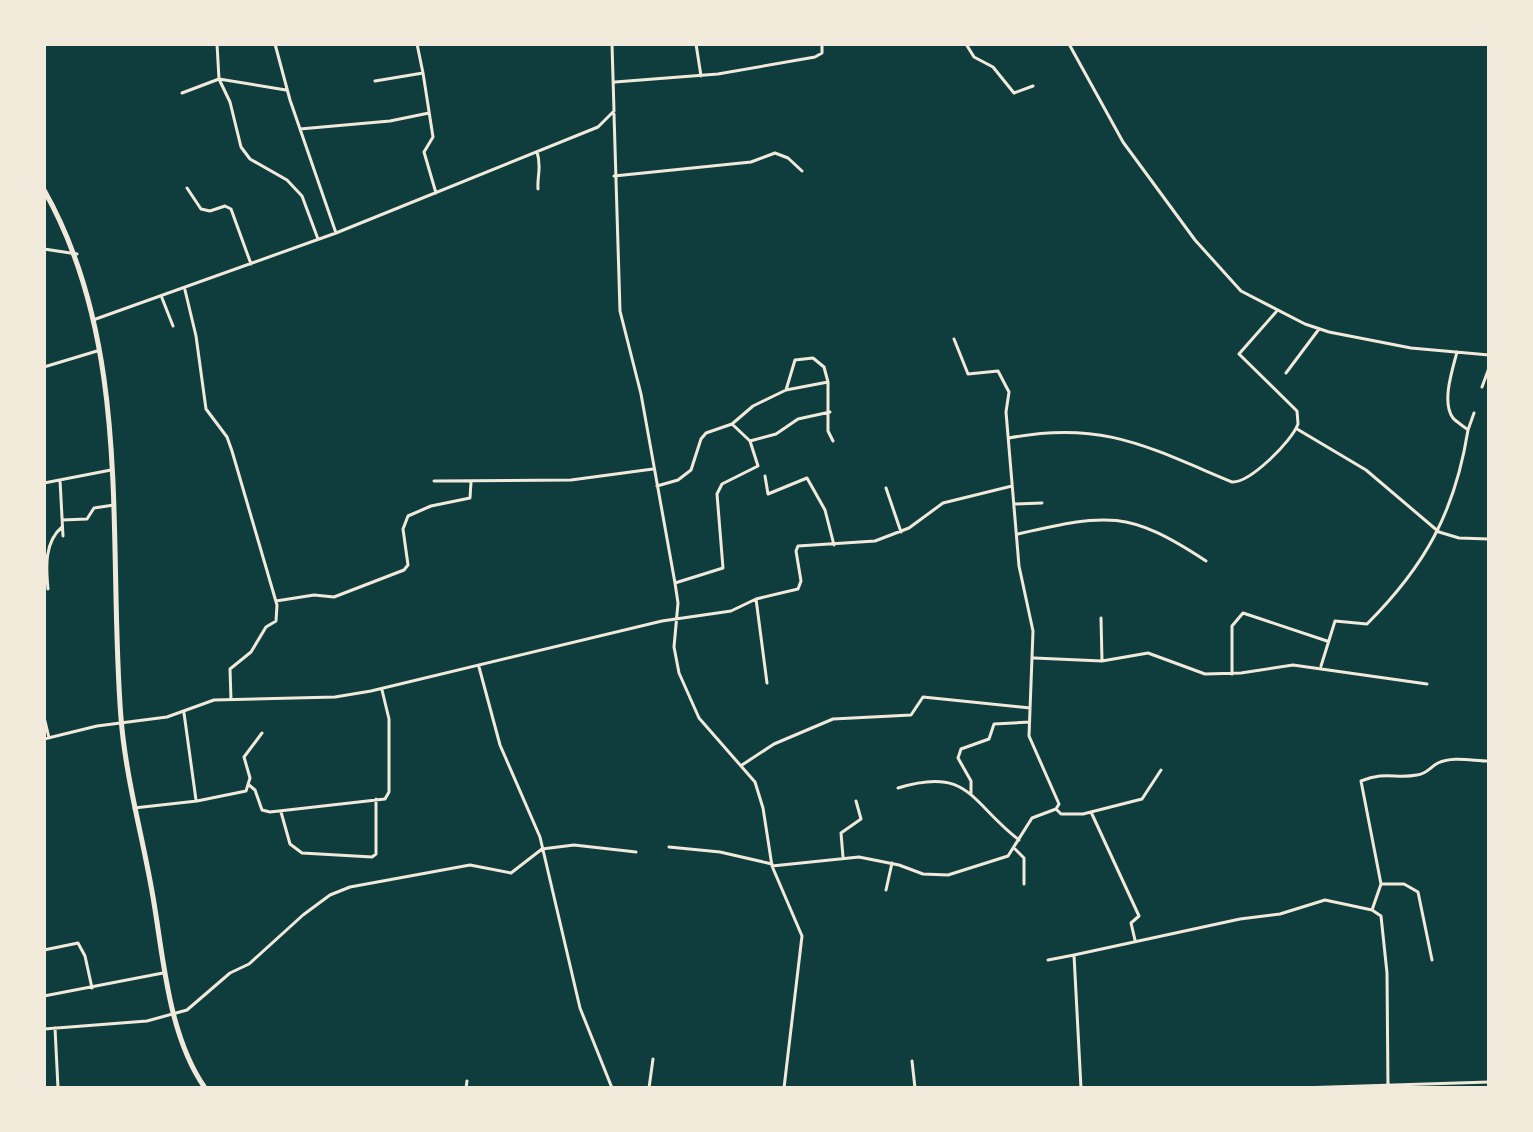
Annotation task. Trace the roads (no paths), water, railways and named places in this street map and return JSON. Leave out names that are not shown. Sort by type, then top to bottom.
[{"type":"highway","points":[[44,190],[77,254],[100,350],[114,505],[121,722],[134,808],[175,1015],[190,1063],[205,1088]]},
{"type":"street","points":[[217,44],[219,79],[244,152],[287,180],[302,196],[318,239]]},
{"type":"street","points":[[275,44],[336,233]]},
{"type":"street","points":[[417,44],[433,137],[424,152],[436,193]]},
{"type":"street","points":[[612,44],[620,311],[641,394],[675,583],[677,618],[674,647],[686,693],[716,741],[742,765],[760,795],[772,865],[802,936],[784,1088]]},
{"type":"street","points":[[696,44],[701,76]]},
{"type":"street","points":[[614,82],[701,76],[818,56],[822,53],[822,44]]},
{"type":"street","points":[[966,44],[974,57],[993,67],[1014,93],[1033,86]]},
{"type":"street","points":[[1069,44],[1123,142],[1195,240],[1241,291],[1319,329],[1383,343],[1489,355]]},
{"type":"street","points":[[375,81],[423,73]]},
{"type":"street","points":[[182,93],[219,79],[288,91]]},
{"type":"street","points":[[300,129],[384,122],[429,113]]},
{"type":"street","points":[[93,320],[185,290],[336,233],[598,127],[614,114]]},
{"type":"street","points":[[537,152],[542,168],[536,179],[538,189]]},
{"type":"street","points":[[614,176],[751,162],[775,153],[788,158],[802,171]]},
{"type":"street","points":[[187,188],[201,209],[210,211],[225,206],[234,213],[251,264]]},
{"type":"street","points":[[44,249],[77,254]]},
{"type":"street","points":[[185,290],[196,336],[205,406],[232,451],[276,601],[276,621],[266,627],[251,652],[230,669],[231,700]]},
{"type":"street","points":[[162,298],[173,326]]},
{"type":"street","points":[[1009,438],[1039,432],[1086,431],[1143,444],[1234,482],[1243,480],[1269,460],[1297,429],[1297,411],[1239,354],[1278,311]]},
{"type":"street","points":[[1286,373],[1319,329]]},
{"type":"street","points":[[954,339],[968,374],[995,370],[1001,373],[1009,392],[1006,412],[1019,566],[1031,615],[1034,658],[1029,722],[1031,745],[1059,798],[1056,809]]},
{"type":"street","points":[[44,367],[100,350]]},
{"type":"street","points":[[1457,352],[1449,409],[1452,417],[1468,430]]},
{"type":"street","points":[[786,390],[792,365],[800,357],[809,356],[821,364],[828,382],[828,431],[833,441]]},
{"type":"street","points":[[1482,387],[1489,368]]},
{"type":"street","points":[[657,486],[678,480],[691,470],[701,439],[732,424],[753,406],[786,390],[828,382]]},
{"type":"street","points":[[750,441],[776,434],[794,420],[830,412]]},
{"type":"street","points":[[1321,666],[1337,619],[1361,626],[1369,622],[1418,566],[1439,532],[1454,490],[1474,413]]},
{"type":"street","points":[[675,583],[723,568],[717,494],[722,484],[758,466],[750,441],[732,424]]},
{"type":"street","points":[[1297,429],[1366,470],[1439,532],[1459,538],[1489,539]]},
{"type":"street","points":[[434,481],[571,480],[653,469]]},
{"type":"street","points":[[44,483],[111,470]]},
{"type":"street","points":[[765,476],[768,494],[807,478],[823,505],[834,545]]},
{"type":"street","points":[[60,480],[63,536]]},
{"type":"street","points":[[276,601],[314,595],[334,597],[404,570],[408,565],[403,529],[408,516],[431,506],[470,498],[471,482]]},
{"type":"street","points":[[44,717],[46,738],[184,713],[208,702],[335,697],[479,667],[677,618],[731,611],[756,599],[800,587],[798,546],[875,541],[901,532],[943,503],[1012,486]]},
{"type":"street","points":[[886,488],[901,532]]},
{"type":"street","points":[[1014,504],[1042,503]]},
{"type":"street","points":[[62,520],[87,519],[94,508],[114,505]]},
{"type":"street","points":[[1017,535],[1076,521],[1108,519],[1161,532],[1206,561]]},
{"type":"street","points":[[48,589],[45,560],[54,536],[62,527]]},
{"type":"street","points":[[756,599],[767,683]]},
{"type":"street","points":[[1232,674],[1232,626],[1243,613],[1327,641]]},
{"type":"street","points":[[1101,618],[1102,661]]},
{"type":"street","points":[[1034,658],[1102,661],[1148,653],[1205,674],[1232,674],[1293,665],[1321,666],[1427,684]]},
{"type":"street","points":[[479,667],[500,745],[540,837],[580,1008],[612,1088]]},
{"type":"street","points":[[249,785],[255,790],[262,811],[281,812],[385,799],[389,792],[389,719],[381,689]]},
{"type":"street","points":[[742,765],[774,744],[833,719],[911,715],[923,697],[999,702],[1030,708]]},
{"type":"street","points":[[184,713],[197,801]]},
{"type":"street","points":[[971,793],[971,781],[958,758],[961,749],[989,739],[994,724],[1029,722]]},
{"type":"street","points":[[134,808],[245,792],[249,785],[244,757],[262,733]]},
{"type":"street","points":[[1372,910],[1381,884],[1361,781],[1395,772],[1407,777],[1421,775],[1449,760],[1489,759]]},
{"type":"street","points":[[1056,809],[1061,814],[1091,812],[1145,797],[1161,770]]},
{"type":"street","points":[[898,788],[928,779],[971,793],[1001,829],[1019,840]]},
{"type":"street","points":[[281,812],[290,844],[302,853],[372,857],[376,854],[376,799]]},
{"type":"street","points":[[843,857],[841,833],[861,819],[856,801]]},
{"type":"street","points":[[669,847],[720,852],[772,865],[843,857],[892,863],[923,874],[948,875],[1003,859],[1015,849],[1032,818],[1056,809]]},
{"type":"street","points":[[1091,812],[1139,916],[1131,923],[1136,940]]},
{"type":"street","points":[[44,1029],[147,1021],[175,1015],[199,1004],[223,978],[249,964],[303,915],[339,891],[460,866],[480,865],[511,873],[542,849],[574,845],[636,852]]},
{"type":"street","points":[[1015,849],[1024,858],[1024,884]]},
{"type":"street","points":[[886,890],[892,863]]},
{"type":"street","points":[[1381,884],[1404,884],[1418,892],[1432,960]]},
{"type":"street","points":[[1048,960],[1136,940],[1280,914],[1325,900],[1372,910],[1381,916],[1382,923],[1388,1086]]},
{"type":"street","points":[[44,950],[78,943],[85,956],[92,988]]},
{"type":"street","points":[[1074,955],[1081,1088]]},
{"type":"street","points":[[44,996],[167,972]]},
{"type":"street","points":[[55,1028],[58,1088]]},
{"type":"street","points":[[649,1088],[653,1059]]},
{"type":"street","points":[[912,1061],[915,1088]]},
{"type":"street","points":[[466,1088],[467,1081]]},
{"type":"street","points":[[1299,1088],[1489,1082]]}]
